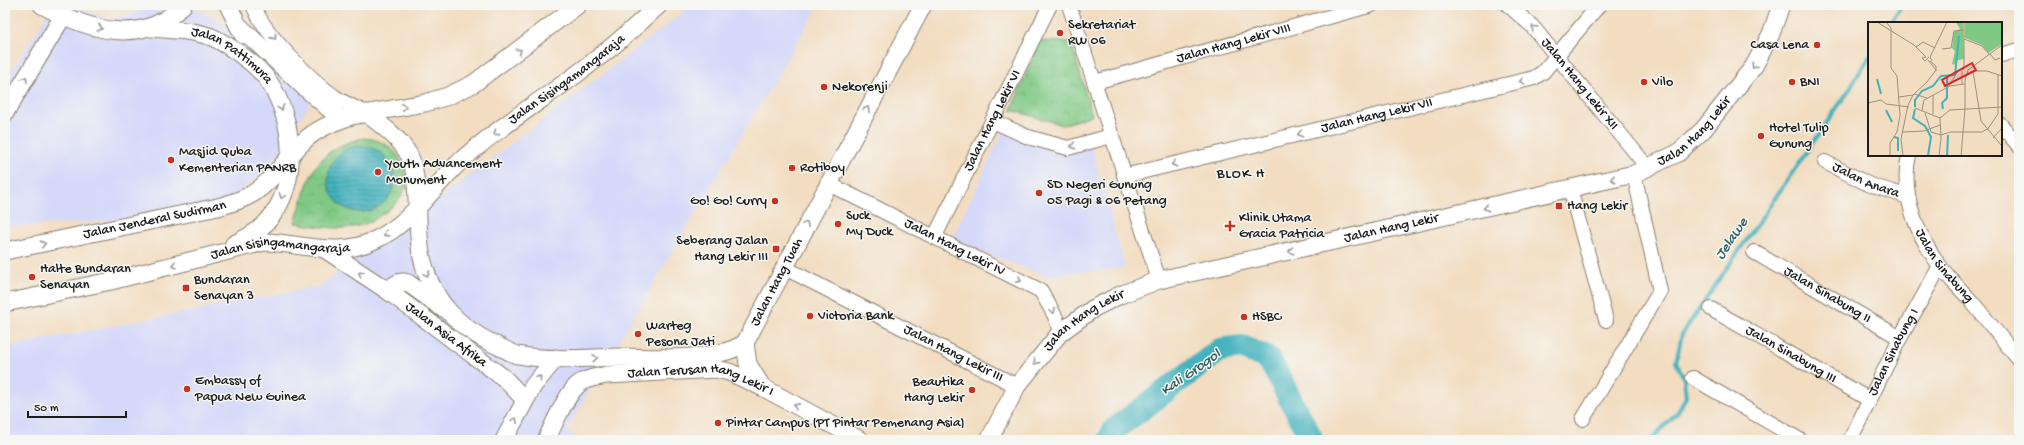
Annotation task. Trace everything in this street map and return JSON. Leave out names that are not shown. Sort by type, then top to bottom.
[{"type":"main road","points":[[42,5],[63,16],[95,28],[115,31],[137,31],[151,28],[173,15],[183,5]]},
{"type":"main road","points":[[228,5],[262,74]]},
{"type":"main road","points":[[290,158],[309,136],[341,119],[366,113],[425,103],[448,96],[473,84],[578,5]]},
{"type":"main road","name":"Jalan Sisingamangaraja","points":[[212,256],[264,242],[282,243],[326,250],[349,248],[377,240],[416,210],[445,176],[466,156],[599,57],[658,5]]},
{"type":"main road","name":"Jalan Hang Tuah","points":[[556,358],[706,356],[736,349],[745,343],[783,267],[923,5]]},
{"type":"main road","name":"Jalan Hang Lekir","points":[[989,440],[1017,386],[1060,333],[1094,308],[1120,295],[1159,280],[1641,171],[1678,153],[1690,143],[1725,104],[1754,66],[1771,34],[1781,5]]},
{"type":"main road","points":[[5,113],[63,16]]},
{"type":"main road","points":[[238,25],[303,86],[341,119]]},
{"type":"main road","name":"Jalan Pattimura","points":[[151,28],[200,34],[214,38],[238,54],[262,74],[279,102],[288,125],[291,145],[290,158]]},
{"type":"main road","points":[[366,113],[398,139],[409,155],[414,177],[416,210],[424,268],[447,312]]},
{"type":"main road","name":"Jalan Sisingamangaraja","points":[[212,256],[258,231],[277,209],[287,180],[290,158]]},
{"type":"main road","name":"Jalan Jenderal Sudirman","points":[[5,251],[122,228],[234,202],[253,194],[290,158]]},
{"type":"main road","name":"Jalan Asia Afrika","points":[[326,250],[388,291],[504,378],[525,400]]},
{"type":"main road","points":[[5,303],[111,281],[212,256]]},
{"type":"main road","points":[[388,291],[396,283],[402,281],[408,283],[447,312],[456,321],[486,340],[517,355],[556,358]]},
{"type":"main road","points":[[745,343],[748,364],[762,387]]},
{"type":"main road","points":[[504,378],[515,369],[518,362],[517,355]]},
{"type":"main road","points":[[504,440],[533,386],[556,358]]},
{"type":"main road","name":"Jalan Terusan Hang Lekir I","points":[[546,440],[570,395],[579,384],[607,375],[716,369],[740,377],[762,387],[860,440]]},
{"type":"street","points":[[252,5],[274,38],[310,74],[336,98],[366,113]]},
{"type":"street","name":"Jalan Hang Lekir VI","points":[[935,236],[1050,5]]},
{"type":"street","points":[[1069,5],[1159,280]]},
{"type":"street","name":"Jalan Hang Lekir VIII","points":[[1095,82],[1372,5]]},
{"type":"street","name":"Jalan Hang Lekir XII","points":[[1508,5],[1532,26],[1557,55],[1641,171]]},
{"type":"street","name":"Jalan Hang Lekir VII","points":[[1124,176],[1534,78],[1543,72],[1599,5]]},
{"type":"street","points":[[2002,55],[2019,50]]},
{"type":"street","points":[[993,121],[1028,137],[1068,148],[1111,136]]},
{"type":"street","points":[[2002,126],[2019,146]]},
{"type":"street","name":"Jalan Sinabung","points":[[1909,156],[1906,169],[1908,197],[1914,221],[1940,266],[2019,360]]},
{"type":"street","name":"Jalan Anara","points":[[1825,162],[1868,184],[1908,197]]},
{"type":"street","points":[[1583,419],[1660,291],[1641,171]]},
{"type":"street","name":"Jalan Hang Lekir IV","points":[[828,184],[935,236],[1041,292],[1056,318],[1060,333]]},
{"type":"street","points":[[1570,188],[1606,320]]},
{"type":"street","name":"Jalan Sinabung II","points":[[1754,252],[1900,338]]},
{"type":"street","name":"Jalan Sinabung I","points":[[1850,440],[1900,338],[1940,266]]},
{"type":"street","name":"Jalan Hang Lekir III","points":[[783,267],[1017,386]]},
{"type":"street","name":"Jalan Sinabung III","points":[[1711,309],[1870,400]]},
{"type":"street","points":[[1693,378],[1800,440]]},
{"type":"shaded area","points":[[53,5],[71,5],[110,20],[161,5],[191,5],[323,82],[270,167],[209,215],[5,227],[5,82]]},
{"type":"shaded area","points":[[688,5],[819,5],[566,431],[581,440],[5,440],[5,347],[320,286],[464,180],[681,14]]},
{"type":"shaded area","name":"SD Negeri Gunung 05 Pagi & 06 Petang","points":[[1005,128],[1076,145],[1091,145],[1125,268],[1046,276],[951,240]]},
{"type":"green space","points":[[1040,41],[1071,42],[1092,115],[1063,125],[1011,110]]},
{"type":"green space","points":[[364,138],[374,140],[390,147],[401,160],[404,169],[405,188],[400,199],[376,219],[365,224],[348,228],[330,228],[295,223],[309,180],[315,168],[323,158],[333,150],[347,143]]},
{"type":"water","points":[[355,146],[367,146],[379,151],[389,161],[394,173],[392,192],[379,207],[367,212],[355,212],[343,207],[333,197],[328,185],[328,173],[333,161],[343,151]]},
{"type":"waterway","name":"Jelawe","points":[[1891,22],[1902,5]]},
{"type":"waterway","name":"Jelawe","points":[[1651,440],[1677,413],[1686,397],[1684,379],[1676,362],[1682,334],[1847,93],[1868,59]]},
{"type":"waterway","name":"Kali Grogol","points":[[1109,440],[1115,429],[1220,350],[1242,347],[1269,359],[1312,440]]},
{"type":"place","name":"Sekretariat RW 06","points":[[1060,33]]},
{"type":"place","name":"Casa Lena","points":[[1817,45]]},
{"type":"place","name":"Vilo","points":[[1644,82]]},
{"type":"place","name":"BNI","points":[[1792,82]]},
{"type":"place","name":"Nekorenji","points":[[824,87]]},
{"type":"place","name":"Hotel Tulip Gunung","points":[[1761,136]]},
{"type":"place","name":"Masjid Quba Kementerian PANRB","points":[[171,160]]},
{"type":"place","name":"Rotiboy","points":[[792,168]]},
{"type":"place","name":"Youth Advancement Monument","points":[[378,172]]},
{"type":"place","name":"SD Negeri Gunung 05 Pagi & 06 Petang","points":[[1039,193]]},
{"type":"place","name":"Go! Go! Curry","points":[[775,201]]},
{"type":"place","name":"Hang Lekir","points":[[1559,206]]},
{"type":"place","name":"Suck My Duck","points":[[838,224]]},
{"type":"place","name":"Klinik Utama Gracia Patricia","points":[[1230,226]]},
{"type":"place","name":"Seberang Jalan Hang Lekir III","points":[[776,249]]},
{"type":"place","name":"Halte Bundaran Senayan","points":[[32,277]]},
{"type":"place","name":"Bundaran Senayan 3","points":[[186,288]]},
{"type":"place","name":"Victoria Bank","points":[[810,316]]},
{"type":"place","name":"HSBC","points":[[1244,317]]},
{"type":"place","name":"Warteg Pesona Jati","points":[[638,334]]},
{"type":"place","name":"Embassy of Papua New Guinea","points":[[187,389]]},
{"type":"place","name":"Beautika Hang Lekir","points":[[972,390]]},
{"type":"place","name":"Pintar Campus (PT Pintar Pemenang Asia)","points":[[718,423]]},
{"type":"district","name":"BLOK H","points":[[1241,174]]}]
